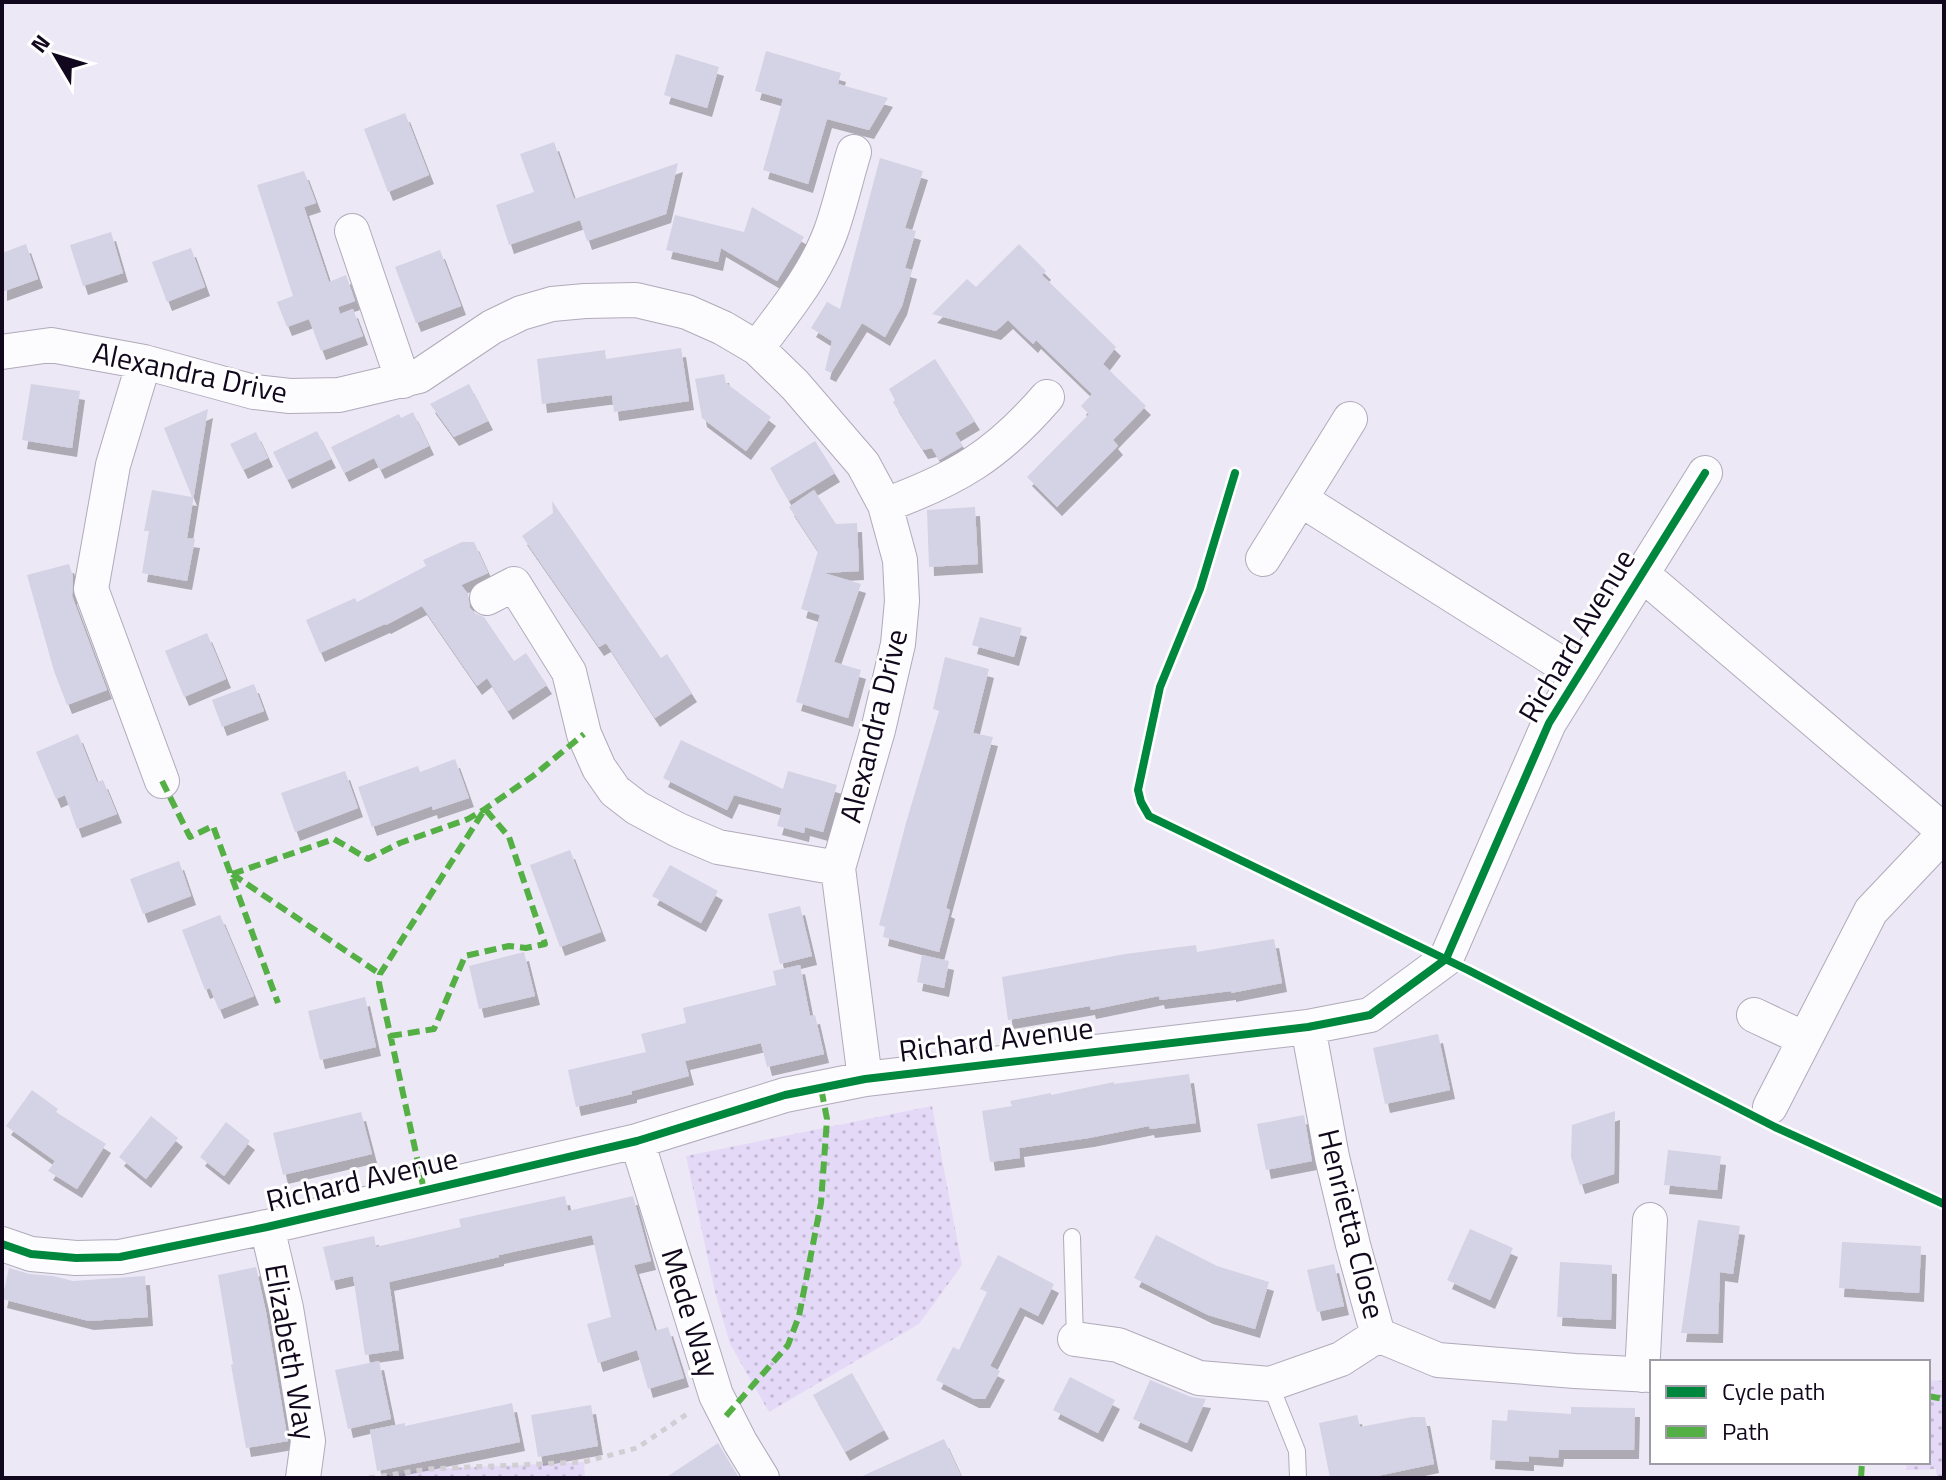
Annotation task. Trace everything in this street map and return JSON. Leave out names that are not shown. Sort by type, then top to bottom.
[{"type":"street","points":[[757,348],[802,286],[831,232],[854,152]]},
{"type":"street","points":[[352,231],[403,381]]},
{"type":"street","name":"Alexandra Drive","points":[[2,352],[51,345],[144,362],[254,392],[290,396],[339,395],[419,376],[492,327],[521,313],[552,304],[636,300],[687,312],[757,348],[795,385],[863,464],[885,505],[900,560],[902,601],[898,644],[878,730],[838,868],[865,1079]]},
{"type":"street","points":[[144,362],[113,465],[91,589],[162,781]]},
{"type":"street","points":[[885,505],[919,493],[970,467],[1002,445],[1047,397]]},
{"type":"street","points":[[1263,559],[1350,419]]},
{"type":"street","name":"Richard Avenue","points":[[2,1244],[31,1254],[76,1258],[120,1257],[267,1227],[637,1141],[785,1095],[865,1079],[1308,1027],[1370,1015],[1446,959],[1549,723],[1705,473]]},
{"type":"street","points":[[1300,499],[1579,675]]},
{"type":"street","points":[[1642,574],[1944,832],[1871,911],[1770,1107]]},
{"type":"street","points":[[487,598],[514,584],[569,672],[584,734],[599,768],[615,791],[637,808],[718,847],[838,868]]},
{"type":"street","points":[[1754,1015],[1805,1039]]},
{"type":"street","name":"Henrietta Close","points":[[1308,1027],[1332,1157],[1378,1335],[1438,1360],[1647,1375]]},
{"type":"street","name":"Mede Way","points":[[637,1141],[716,1395],[762,1478]]},
{"type":"street","points":[[1647,1375],[1650,1220]]},
{"type":"street","name":"Elizabeth Way","points":[[267,1227],[286,1308],[308,1441],[303,1478]]},
{"type":"street","points":[[1075,1339],[1118,1345],[1199,1378],[1270,1384],[1341,1359],[1378,1335]]},
{"type":"lane","points":[[1072,1237],[1075,1339]]},
{"type":"lane","points":[[1270,1384],[1297,1451],[1298,1478]]},
{"type":"path","points":[[369,1478],[428,1469],[584,1462],[637,1448],[716,1395]]},
{"type":"shaded area","points":[[932,1106],[962,1265],[919,1324],[769,1412],[730,1344],[715,1292],[686,1156]]},
{"type":"shaded area","points":[[1930,1380],[1944,1381],[1944,1478],[1937,1478],[1936,1469],[1906,1470],[1907,1464],[1930,1464]]},
{"type":"shaded area","points":[[584,1462],[585,1478],[369,1478],[428,1469]]},
{"type":"building","points":[[766,51],[841,73],[838,84],[888,98],[869,130],[827,119],[808,184],[763,170],[783,99],[755,91]]},
{"type":"building","points":[[676,54],[719,67],[707,108],[664,95]]},
{"type":"building","points":[[405,113],[429,175],[388,192],[364,129]]},
{"type":"building","points":[[554,142],[574,199],[678,163],[666,214],[587,241],[580,220],[509,245],[496,205],[534,192],[520,154]]},
{"type":"building","points":[[880,158],[923,171],[905,228],[916,231],[905,268],[912,270],[902,306],[885,337],[862,323],[831,373],[825,370],[832,341],[811,328],[827,302],[840,309]]},
{"type":"building","points":[[304,171],[316,203],[304,207],[329,282],[346,275],[355,301],[338,307],[340,314],[353,309],[363,336],[321,351],[309,319],[287,327],[277,302],[293,296],[257,185]]},
{"type":"building","points":[[752,207],[804,237],[777,281],[721,248],[718,262],[666,250],[675,215],[744,232]]},
{"type":"building","points":[[111,232],[123,273],[83,286],[70,245]]},
{"type":"building","points":[[26,244],[38,279],[2,292],[2,253]]},
{"type":"building","points":[[1019,244],[1046,271],[1042,275],[1116,347],[1103,364],[1146,406],[1113,440],[1118,446],[1057,507],[1027,477],[1089,414],[1081,406],[1092,394],[1036,340],[1033,344],[1008,320],[996,331],[932,314],[967,279],[976,287]]},
{"type":"building","points":[[191,248],[205,287],[167,302],[152,262]]},
{"type":"building","points":[[440,250],[461,306],[416,323],[395,267]]},
{"type":"building","points":[[681,348],[689,401],[614,412],[612,395],[542,404],[537,359],[605,350],[606,359]]},
{"type":"building","points":[[935,359],[975,421],[955,433],[963,446],[939,460],[932,448],[923,450],[893,402],[895,400],[889,389]]},
{"type":"building","points":[[724,374],[726,383],[771,417],[746,451],[702,418],[695,379]]},
{"type":"building","points":[[31,384],[80,391],[72,448],[22,440]]},
{"type":"building","points":[[469,384],[488,421],[454,437],[430,404]]},
{"type":"building","points":[[208,409],[187,538],[195,539],[187,581],[142,573],[149,531],[144,531],[152,490],[192,497],[164,428]]},
{"type":"building","points":[[413,412],[429,446],[380,470],[374,458],[344,473],[331,447],[399,414],[401,418]]},
{"type":"building","points":[[317,431],[331,459],[287,480],[273,452]]},
{"type":"building","points":[[256,432],[268,458],[243,470],[230,444]]},
{"type":"building","points":[[815,441],[835,473],[789,501],[770,468]]},
{"type":"building","points":[[814,490],[836,524],[857,523],[859,571],[824,573],[861,584],[834,662],[861,670],[848,718],[796,702],[820,615],[801,609],[818,551],[789,507]]},
{"type":"building","points":[[552,501],[661,658],[667,654],[692,693],[655,718],[606,643],[599,647],[522,536],[553,513]]},
{"type":"building","points":[[975,507],[978,564],[929,567],[927,510]]},
{"type":"building","points":[[462,542],[474,542],[488,573],[461,585],[468,594],[470,608],[484,617],[514,661],[526,653],[547,685],[508,711],[487,678],[477,686],[422,606],[320,653],[306,620],[355,598],[357,602],[426,566],[423,560]]},
{"type":"building","points":[[69,564],[73,577],[72,596],[107,690],[67,705],[54,671],[27,575]]},
{"type":"building","points":[[980,617],[1022,628],[1014,657],[972,645]]},
{"type":"building","points":[[207,633],[226,679],[184,697],[165,651]]},
{"type":"building","points":[[945,657],[989,669],[973,733],[993,737],[946,908],[950,910],[939,952],[883,937],[885,927],[879,925],[939,711],[933,709]]},
{"type":"building","points":[[254,684],[264,711],[222,727],[212,700]]},
{"type":"building","points":[[78,734],[97,782],[103,780],[117,814],[77,829],[65,795],[56,799],[36,752]]},
{"type":"building","points":[[681,740],[783,789],[788,771],[837,785],[823,832],[805,827],[804,833],[777,826],[782,808],[734,795],[727,810],[663,778]]},
{"type":"building","points":[[455,759],[469,798],[433,810],[432,806],[372,827],[358,787],[418,766],[420,772]]},
{"type":"building","points":[[345,771],[358,808],[295,832],[281,793]]},
{"type":"building","points":[[570,850],[601,932],[560,947],[530,865]]},
{"type":"building","points":[[179,861],[191,896],[143,914],[130,879]]},
{"type":"building","points":[[670,865],[718,891],[701,923],[652,896]]},
{"type":"building","points":[[800,906],[812,956],[780,964],[768,914]]},
{"type":"building","points":[[220,915],[254,996],[219,1010],[210,988],[205,990],[182,930]]},
{"type":"building","points":[[1274,939],[1282,983],[1231,993],[1160,1000],[1159,996],[1091,1010],[1090,1006],[1008,1020],[1002,977],[1125,954],[1196,945],[1197,952]]},
{"type":"building","points":[[524,952],[535,996],[479,1009],[469,966]]},
{"type":"building","points":[[922,955],[949,961],[944,988],[917,982]]},
{"type":"building","points":[[800,965],[810,1016],[815,1015],[824,1054],[767,1067],[761,1043],[685,1061],[689,1076],[576,1107],[568,1070],[646,1052],[641,1034],[686,1023],[683,1008],[776,985],[773,971]]},
{"type":"building","points":[[365,997],[376,1047],[320,1060],[308,1011]]},
{"type":"building","points":[[1438,1034],[1450,1090],[1385,1104],[1373,1048]]},
{"type":"building","points":[[1189,1074],[1196,1123],[1150,1129],[1149,1126],[1019,1148],[1020,1158],[990,1162],[982,1111],[1012,1106],[1010,1101],[1051,1093]]},
{"type":"building","points":[[32,1090],[58,1109],[56,1112],[106,1144],[77,1189],[48,1171],[55,1161],[6,1126]]},
{"type":"building","points":[[1615,1111],[1614,1174],[1580,1185],[1571,1157],[1572,1125]]},
{"type":"building","points":[[361,1112],[372,1154],[283,1175],[273,1133]]},
{"type":"building","points":[[1304,1115],[1312,1161],[1266,1170],[1257,1124]]},
{"type":"building","points":[[151,1116],[178,1138],[146,1179],[119,1157]]},
{"type":"building","points":[[226,1122],[250,1141],[224,1176],[200,1157]]},
{"type":"building","points":[[1668,1150],[1721,1156],[1717,1190],[1664,1185]]},
{"type":"building","points":[[565,1196],[568,1211],[633,1196],[651,1261],[634,1265],[655,1331],[668,1327],[684,1378],[648,1389],[637,1350],[598,1363],[587,1324],[611,1317],[592,1235],[389,1282],[399,1350],[365,1355],[353,1276],[331,1281],[323,1247],[374,1236],[376,1247],[461,1227],[459,1219]]},
{"type":"building","points":[[1698,1220],[1740,1226],[1733,1274],[1720,1272],[1718,1334],[1681,1333]]},
{"type":"building","points":[[1470,1229],[1513,1248],[1490,1300],[1447,1280]]},
{"type":"building","points":[[1156,1235],[1217,1266],[1269,1282],[1255,1329],[1208,1315],[1134,1278]]},
{"type":"building","points":[[1842,1242],[1921,1246],[1919,1293],[1839,1288]]},
{"type":"building","points":[[998,1255],[1054,1284],[1038,1316],[1020,1307],[990,1366],[1000,1371],[985,1399],[974,1399],[936,1380],[953,1347],[959,1350],[987,1292],[980,1289]]},
{"type":"building","points":[[1560,1262],[1612,1265],[1611,1320],[1557,1317]]},
{"type":"building","points":[[1334,1264],[1344,1306],[1317,1312],[1307,1270]]},
{"type":"building","points":[[256,1267],[288,1441],[246,1448],[218,1275]]},
{"type":"building","points":[[9,1268],[73,1281],[145,1276],[148,1317],[89,1321],[2,1299]]},
{"type":"building","points":[[379,1361],[391,1419],[348,1429],[335,1370]]},
{"type":"building","points":[[852,1373],[884,1430],[845,1452],[813,1395]]},
{"type":"building","points":[[1070,1377],[1115,1400],[1098,1433],[1053,1410]]},
{"type":"building","points":[[1150,1380],[1191,1397],[1206,1399],[1187,1443],[1133,1419]]},
{"type":"building","points":[[512,1403],[520,1442],[377,1471],[370,1430],[405,1423],[405,1426]]},
{"type":"building","points":[[591,1405],[598,1446],[538,1457],[531,1415]]},
{"type":"building","points":[[1571,1407],[1635,1408],[1634,1450],[1559,1450],[1558,1458],[1529,1456],[1529,1462],[1490,1460],[1492,1420],[1507,1421],[1508,1410],[1571,1414]]},
{"type":"building","points":[[1357,1415],[1360,1427],[1425,1417],[1434,1464],[1368,1478],[1330,1478],[1319,1423]]},
{"type":"building","points":[[944,1439],[962,1478],[858,1478]]},
{"type":"building","points":[[718,1443],[739,1478],[665,1478]]},
{"type":"marked path","points":[[232,874],[334,839],[368,859],[400,843],[468,819],[533,776],[584,734]]},
{"type":"marked path","points":[[162,781],[190,837],[213,826],[278,1003]]},
{"type":"marked path","points":[[390,1036],[434,1029],[465,956],[509,946],[526,948],[545,944],[509,837],[485,809],[380,974],[379,983],[424,1190]]},
{"type":"marked path","points":[[232,874],[380,974]]},
{"type":"marked path","points":[[726,1416],[788,1345],[799,1316],[821,1203],[827,1119],[821,1088]]},
{"type":"marked path","points":[[1930,1396],[1944,1399]]},
{"type":"marked path","points":[[1861,1478],[1862,1464]]},
{"type":"cycle path","points":[[1235,473],[1200,589],[1160,687],[1138,790],[1149,816],[1468,970],[1775,1127],[1944,1204]]},
{"type":"cycle path","points":[[2,1244],[31,1254],[76,1258],[120,1257],[267,1227],[637,1141],[785,1095],[865,1079],[1308,1027],[1370,1015],[1446,959],[1549,723],[1705,473]]}]
